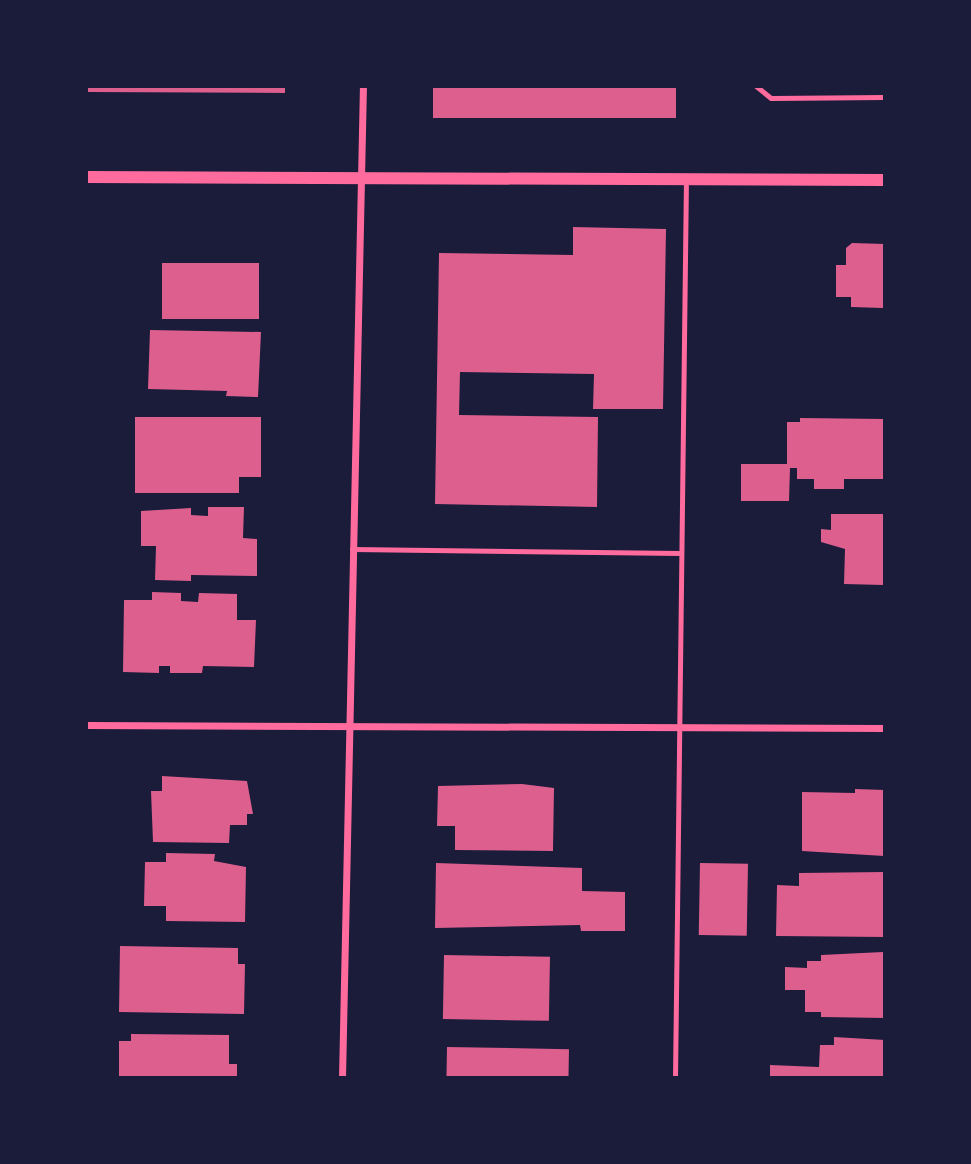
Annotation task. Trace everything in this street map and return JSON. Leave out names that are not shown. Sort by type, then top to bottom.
[{"type":"street","points":[[342,1078],[363,86]]},
{"type":"street","points":[[86,177],[885,180]]},
{"type":"street","points":[[86,725],[885,728]]},
{"type":"lane","points":[[756,86],[771,99],[885,97]]},
{"type":"lane","points":[[675,1078],[686,180]]},
{"type":"lane","points":[[352,549],[681,553]]},
{"type":"building","points":[[86,86],[285,86],[285,93],[86,92]]},
{"type":"building","points":[[433,86],[676,86],[676,118],[433,118]]},
{"type":"building","points":[[573,227],[666,229],[663,409],[593,409],[594,374],[460,372],[459,415],[598,417],[597,507],[435,504],[439,253],[573,255]]},
{"type":"building","points":[[852,243],[885,244],[885,314],[883,308],[851,307],[851,297],[836,297],[836,265],[846,265],[846,248]]},
{"type":"building","points":[[162,263],[259,263],[259,319],[162,319]]},
{"type":"building","points":[[150,330],[261,332],[258,397],[226,396],[227,391],[148,389]]},
{"type":"building","points":[[135,417],[261,417],[261,477],[239,477],[239,493],[135,493]]},
{"type":"building","points":[[800,418],[885,419],[885,479],[844,479],[844,489],[814,489],[814,479],[797,479],[797,468],[790,468],[789,501],[741,501],[741,464],[787,464],[787,422],[800,422]]},
{"type":"building","points":[[208,507],[244,507],[243,538],[257,539],[257,576],[191,575],[191,581],[155,580],[156,546],[141,546],[141,511],[191,508],[191,515],[208,516]]},
{"type":"building","points":[[831,514],[885,514],[884,585],[844,584],[845,549],[821,542],[821,529],[831,530]]},
{"type":"building","points":[[152,592],[181,593],[181,601],[198,602],[199,593],[237,594],[237,620],[256,620],[254,667],[203,666],[202,673],[170,673],[170,666],[159,666],[159,673],[123,672],[124,600],[152,600]]},
{"type":"building","points":[[162,776],[247,781],[253,814],[247,814],[247,825],[230,825],[229,843],[153,842],[151,791],[162,791]]},
{"type":"building","points":[[522,784],[554,788],[553,851],[455,850],[455,826],[437,826],[438,786]]},
{"type":"building","points":[[855,789],[885,790],[884,856],[802,851],[802,792],[855,793]]},
{"type":"building","points":[[166,853],[215,854],[214,861],[246,867],[245,922],[166,921],[166,906],[144,906],[145,862],[166,862]]},
{"type":"building","points":[[436,863],[582,868],[582,891],[625,892],[625,931],[581,931],[580,925],[435,928]]},
{"type":"building","points":[[700,863],[748,864],[747,936],[699,935]]},
{"type":"building","points":[[885,872],[885,937],[776,936],[777,885],[799,886],[799,873]]},
{"type":"building","points":[[120,946],[238,948],[238,964],[245,964],[244,1014],[119,1012]]},
{"type":"building","points":[[883,952],[885,1018],[821,1017],[821,1012],[805,1012],[805,990],[785,990],[785,967],[807,968],[807,961],[821,961],[821,955]]},
{"type":"building","points":[[444,955],[550,957],[549,1021],[443,1019]]},
{"type":"building","points":[[131,1034],[229,1035],[229,1064],[237,1064],[237,1078],[119,1078],[119,1041],[131,1041]]},
{"type":"building","points":[[834,1037],[885,1040],[885,1078],[770,1078],[770,1065],[819,1067],[820,1045],[834,1045]]},
{"type":"building","points":[[447,1047],[569,1049],[568,1078],[446,1078]]}]
